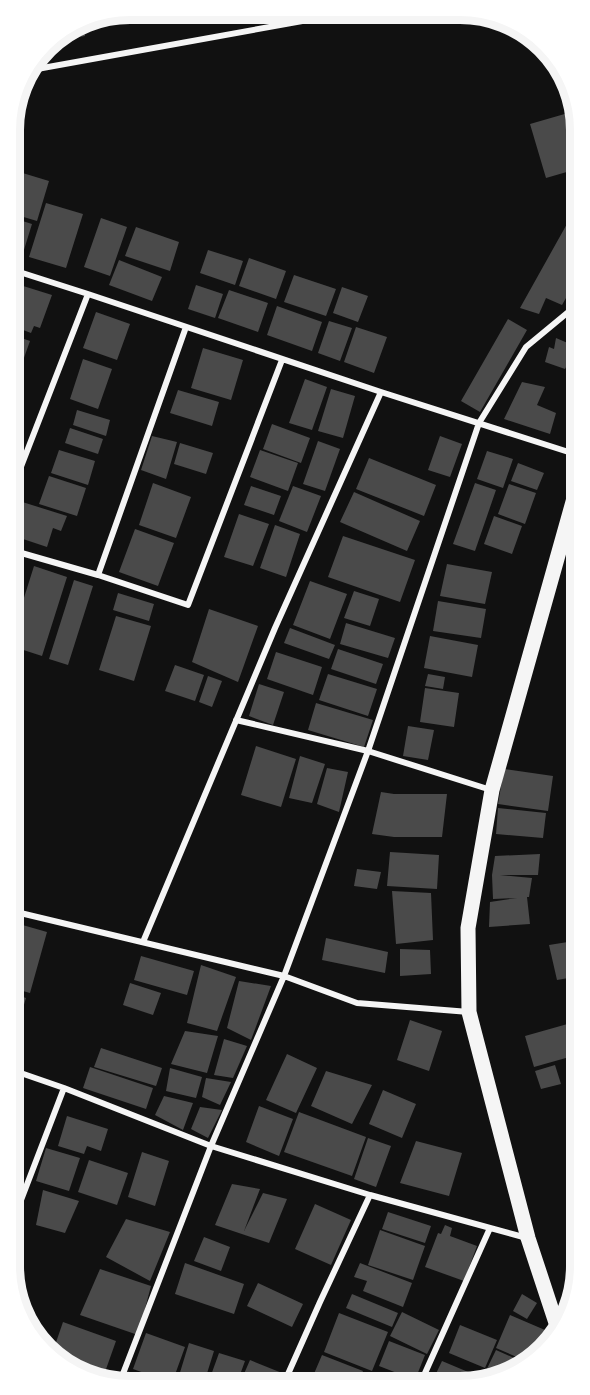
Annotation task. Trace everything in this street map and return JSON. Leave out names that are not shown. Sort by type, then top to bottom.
[{"type":"main road","points":[[555,1321],[528,1238],[469,1012],[468,927],[492,790],[570,512]]},
{"type":"street","points":[[37,69],[303,20]]},
{"type":"street","points":[[20,272],[282,360],[570,451]]},
{"type":"street","points":[[20,469],[88,294]]},
{"type":"street","points":[[122,1375],[211,1146],[284,976],[368,751],[479,423],[526,347],[570,310]]},
{"type":"street","points":[[98,575],[186,327]]},
{"type":"street","points":[[20,553],[188,604],[282,360]]},
{"type":"street","points":[[143,942],[275,628],[381,392]]},
{"type":"street","points":[[236,720],[368,751],[492,790]]},
{"type":"street","points":[[20,913],[284,976],[357,1003],[469,1012]]},
{"type":"street","points":[[20,1073],[211,1146],[370,1195],[528,1238]]},
{"type":"street","points":[[20,1203],[64,1088]]},
{"type":"street","points":[[287,1376],[370,1195]]},
{"type":"street","points":[[424,1376],[490,1228]]},
{"type":"building","points":[[117,20],[118,24],[93,29],[94,25]]},
{"type":"building","points":[[122,20],[140,20],[123,24]]},
{"type":"building","points":[[84,30],[85,36],[67,39]]},
{"type":"building","points":[[569,113],[570,171],[546,178],[530,124]]},
{"type":"building","points":[[20,172],[49,181],[37,221],[20,216]]},
{"type":"building","points":[[46,203],[83,214],[66,268],[29,257]]},
{"type":"building","points":[[101,218],[127,227],[110,276],[84,267]]},
{"type":"building","points":[[570,219],[570,291],[562,305],[546,298],[539,314],[520,308]]},
{"type":"building","points":[[20,220],[32,224],[23,253],[20,252]]},
{"type":"building","points":[[136,227],[179,242],[170,271],[125,256]]},
{"type":"building","points":[[208,250],[243,261],[235,285],[200,273]]},
{"type":"building","points":[[249,258],[286,271],[276,299],[239,286]]},
{"type":"building","points":[[119,260],[162,277],[152,301],[109,285]]},
{"type":"building","points":[[294,275],[336,289],[326,316],[284,302]]},
{"type":"building","points":[[20,285],[52,295],[40,328],[34,326],[31,333],[20,329]]},
{"type":"building","points":[[196,285],[223,294],[215,318],[188,309]]},
{"type":"building","points":[[342,287],[368,296],[358,322],[333,313]]},
{"type":"building","points":[[229,290],[268,303],[258,332],[218,318]]},
{"type":"building","points":[[277,306],[322,322],[312,351],[267,335]]},
{"type":"building","points":[[96,312],[130,324],[117,360],[83,348]]},
{"type":"building","points":[[508,319],[527,330],[480,412],[461,401]]},
{"type":"building","points":[[329,321],[352,328],[340,361],[318,353]]},
{"type":"building","points":[[356,327],[387,337],[374,373],[344,362]]},
{"type":"building","points":[[20,338],[30,341],[20,369]]},
{"type":"building","points":[[556,338],[570,344],[570,360],[565,369],[545,362],[549,347],[554,349]]},
{"type":"building","points":[[203,348],[243,360],[231,400],[191,388]]},
{"type":"building","points":[[83,359],[112,369],[98,409],[70,399]]},
{"type":"building","points":[[305,379],[327,387],[312,430],[289,423]]},
{"type":"building","points":[[522,382],[545,387],[537,405],[556,413],[550,434],[504,419]]},
{"type":"building","points":[[331,389],[355,396],[343,438],[318,431]]},
{"type":"building","points":[[178,390],[219,402],[212,426],[170,413]]},
{"type":"building","points":[[77,410],[110,420],[106,436],[73,425]]},
{"type":"building","points":[[272,424],[310,438],[301,463],[263,449]]},
{"type":"building","points":[[70,428],[103,439],[98,454],[65,443]]},
{"type":"building","points":[[152,436],[177,442],[166,479],[141,470]]},
{"type":"building","points":[[440,436],[462,444],[450,477],[428,470]]},
{"type":"building","points":[[318,441],[340,449],[325,491],[303,484]]},
{"type":"building","points":[[180,443],[213,453],[206,474],[174,464]]},
{"type":"building","points":[[59,450],[95,461],[88,485],[51,473]]},
{"type":"building","points":[[260,450],[298,463],[288,491],[250,477]]},
{"type":"building","points":[[487,451],[513,459],[503,488],[477,479]]},
{"type":"building","points":[[369,458],[436,485],[424,516],[356,489]]},
{"type":"building","points":[[518,463],[544,473],[537,490],[511,481]]},
{"type":"building","points":[[49,476],[86,488],[77,516],[39,504]]},
{"type":"building","points":[[153,483],[191,497],[176,538],[139,525]]},
{"type":"building","points":[[475,483],[496,490],[475,551],[453,544]]},
{"type":"building","points":[[509,484],[536,493],[525,524],[498,514]]},
{"type":"building","points":[[251,486],[281,496],[274,515],[244,505]]},
{"type":"building","points":[[293,486],[321,496],[307,532],[279,521]]},
{"type":"building","points":[[354,492],[420,521],[407,551],[340,522]]},
{"type":"building","points":[[20,501],[67,516],[61,531],[53,528],[47,547],[20,538]]},
{"type":"building","points":[[239,514],[269,524],[253,566],[224,557]]},
{"type":"building","points":[[494,516],[522,526],[512,554],[484,544]]},
{"type":"building","points":[[275,525],[300,534],[286,577],[260,568]]},
{"type":"building","points":[[135,529],[174,543],[158,586],[119,572]]},
{"type":"building","points":[[343,536],[415,560],[400,602],[328,577]]},
{"type":"building","points":[[447,564],[492,572],[485,604],[440,596]]},
{"type":"building","points":[[34,566],[67,577],[42,656],[20,649],[20,610]]},
{"type":"building","points":[[74,580],[93,586],[68,665],[49,659]]},
{"type":"building","points":[[310,581],[347,594],[330,639],[293,625]]},
{"type":"building","points":[[354,591],[379,599],[370,626],[344,618]]},
{"type":"building","points":[[118,593],[154,604],[149,621],[113,610]]},
{"type":"building","points":[[438,601],[486,609],[481,638],[433,631]]},
{"type":"building","points":[[209,609],[258,626],[238,682],[192,662]]},
{"type":"building","points":[[116,616],[151,626],[134,681],[99,670]]},
{"type":"building","points":[[346,623],[395,638],[388,658],[340,644]]},
{"type":"building","points":[[290,628],[335,645],[329,659],[284,643]]},
{"type":"building","points":[[430,636],[478,645],[472,677],[424,668]]},
{"type":"building","points":[[338,649],[383,664],[376,684],[331,669]]},
{"type":"building","points":[[276,652],[322,667],[313,695],[267,679]]},
{"type":"building","points":[[175,665],[204,675],[195,701],[165,691]]},
{"type":"building","points":[[328,674],[377,689],[368,716],[319,700]]},
{"type":"building","points":[[428,674],[445,677],[443,689],[425,686]]},
{"type":"building","points":[[208,676],[222,681],[212,707],[199,702]]},
{"type":"building","points":[[259,684],[284,692],[273,725],[249,716]]},
{"type":"building","points":[[425,688],[459,693],[454,727],[420,722]]},
{"type":"building","points":[[316,703],[373,720],[364,747],[308,730]]},
{"type":"building","points":[[408,726],[434,730],[428,760],[403,756]]},
{"type":"building","points":[[256,746],[296,759],[281,807],[241,795]]},
{"type":"building","points":[[300,756],[325,764],[312,803],[289,798]]},
{"type":"building","points":[[327,768],[348,772],[339,812],[317,804]]},
{"type":"building","points":[[504,769],[553,776],[548,811],[498,804]]},
{"type":"building","points":[[381,792],[447,794],[442,837],[394,837],[372,834]]},
{"type":"building","points":[[498,808],[546,813],[543,838],[496,834]]},
{"type":"building","points":[[390,852],[439,855],[437,889],[387,886]]},
{"type":"building","points":[[540,854],[538,875],[500,875],[532,878],[529,897],[527,897],[530,924],[489,927],[490,902],[517,898],[493,899],[492,875],[495,856]]},
{"type":"building","points":[[357,869],[381,872],[377,889],[354,886]]},
{"type":"building","points":[[392,891],[431,893],[433,940],[396,944]]},
{"type":"building","points":[[20,924],[47,932],[30,993],[20,990]]},
{"type":"building","points":[[326,938],[388,952],[385,973],[322,960]]},
{"type":"building","points":[[570,942],[570,978],[557,980],[549,945]]},
{"type":"building","points":[[400,949],[430,950],[431,974],[400,976]]},
{"type":"building","points":[[141,956],[194,971],[187,995],[134,980]]},
{"type":"building","points":[[201,965],[236,977],[217,1031],[187,1023]]},
{"type":"building","points":[[239,981],[271,986],[251,1040],[227,1028]]},
{"type":"building","points":[[130,983],[161,993],[153,1015],[123,1005]]},
{"type":"building","points":[[20,996],[26,998],[20,1018]]},
{"type":"building","points":[[410,1020],[442,1031],[429,1071],[397,1060]]},
{"type":"building","points":[[570,1023],[570,1057],[534,1067],[525,1036]]},
{"type":"building","points":[[185,1031],[218,1036],[207,1073],[171,1064]]},
{"type":"building","points":[[224,1039],[247,1046],[233,1078],[214,1075]]},
{"type":"building","points":[[101,1048],[162,1068],[156,1086],[94,1067]]},
{"type":"building","points":[[287,1054],[317,1068],[296,1113],[266,1100]]},
{"type":"building","points":[[555,1065],[561,1084],[541,1089],[535,1071]]},
{"type":"building","points":[[90,1067],[153,1088],[146,1109],[83,1088]]},
{"type":"building","points":[[170,1068],[202,1077],[196,1098],[166,1091]]},
{"type":"building","points":[[326,1071],[372,1085],[352,1124],[311,1106]]},
{"type":"building","points":[[206,1078],[231,1082],[220,1105],[202,1097]]},
{"type":"building","points":[[383,1090],[416,1104],[402,1138],[369,1124]]},
{"type":"building","points":[[164,1096],[193,1103],[183,1130],[155,1115]]},
{"type":"building","points":[[259,1106],[293,1119],[279,1156],[246,1142]]},
{"type":"building","points":[[200,1107],[222,1110],[208,1138],[191,1129]]},
{"type":"building","points":[[299,1112],[366,1137],[352,1176],[284,1152]]},
{"type":"building","points":[[67,1116],[108,1129],[101,1151],[87,1146],[84,1154],[58,1146]]},
{"type":"building","points":[[368,1138],[391,1146],[376,1187],[354,1179]]},
{"type":"building","points":[[416,1141],[462,1153],[449,1196],[400,1183]]},
{"type":"building","points":[[46,1148],[80,1158],[69,1191],[36,1181]]},
{"type":"building","points":[[142,1152],[169,1161],[155,1206],[128,1197]]},
{"type":"building","points":[[89,1160],[128,1173],[117,1205],[78,1192]]},
{"type":"building","points":[[232,1184],[260,1189],[244,1231],[263,1193],[287,1199],[269,1243],[215,1225]]},
{"type":"building","points":[[43,1190],[79,1201],[65,1233],[36,1225]]},
{"type":"building","points":[[315,1204],[351,1220],[331,1265],[295,1249]]},
{"type":"building","points":[[388,1212],[431,1226],[425,1243],[382,1229]]},
{"type":"building","points":[[126,1219],[170,1232],[150,1281],[106,1257]]},
{"type":"building","points":[[445,1225],[452,1228],[450,1236],[477,1246],[464,1281],[425,1267],[438,1233],[441,1234]]},
{"type":"building","points":[[380,1230],[425,1246],[413,1280],[368,1265]]},
{"type":"building","points":[[204,1237],[230,1247],[221,1271],[194,1261]]},
{"type":"building","points":[[185,1263],[244,1284],[234,1314],[175,1294]]},
{"type":"building","points":[[360,1263],[412,1283],[403,1307],[363,1291],[367,1281],[354,1277]]},
{"type":"building","points":[[100,1269],[151,1286],[138,1335],[80,1315]]},
{"type":"building","points":[[258,1283],[303,1304],[292,1327],[247,1306]]},
{"type":"building","points":[[352,1294],[398,1313],[392,1327],[346,1308]]},
{"type":"building","points":[[522,1294],[537,1303],[527,1319],[513,1311]]},
{"type":"building","points":[[402,1312],[439,1330],[427,1354],[390,1336]]},
{"type":"building","points":[[339,1313],[388,1332],[372,1371],[324,1352]]},
{"type":"building","points":[[510,1315],[545,1330],[540,1341],[520,1358],[496,1348]]},
{"type":"building","points":[[63,1322],[116,1341],[105,1372],[80,1364],[55,1346]]},
{"type":"building","points":[[460,1325],[497,1340],[485,1368],[449,1353]]},
{"type":"building","points":[[146,1333],[185,1347],[175,1376],[152,1376],[133,1369]]},
{"type":"building","points":[[389,1341],[425,1355],[417,1376],[405,1376],[379,1366]]},
{"type":"building","points":[[189,1343],[214,1351],[206,1376],[179,1376]]},
{"type":"building","points":[[496,1350],[517,1359],[502,1367],[485,1373]]},
{"type":"building","points":[[219,1353],[245,1361],[240,1376],[211,1376]]},
{"type":"building","points":[[322,1355],[363,1371],[361,1376],[313,1376]]},
{"type":"building","points":[[250,1360],[282,1373],[281,1376],[243,1376]]},
{"type":"building","points":[[442,1361],[475,1375],[460,1376],[435,1376]]}]
